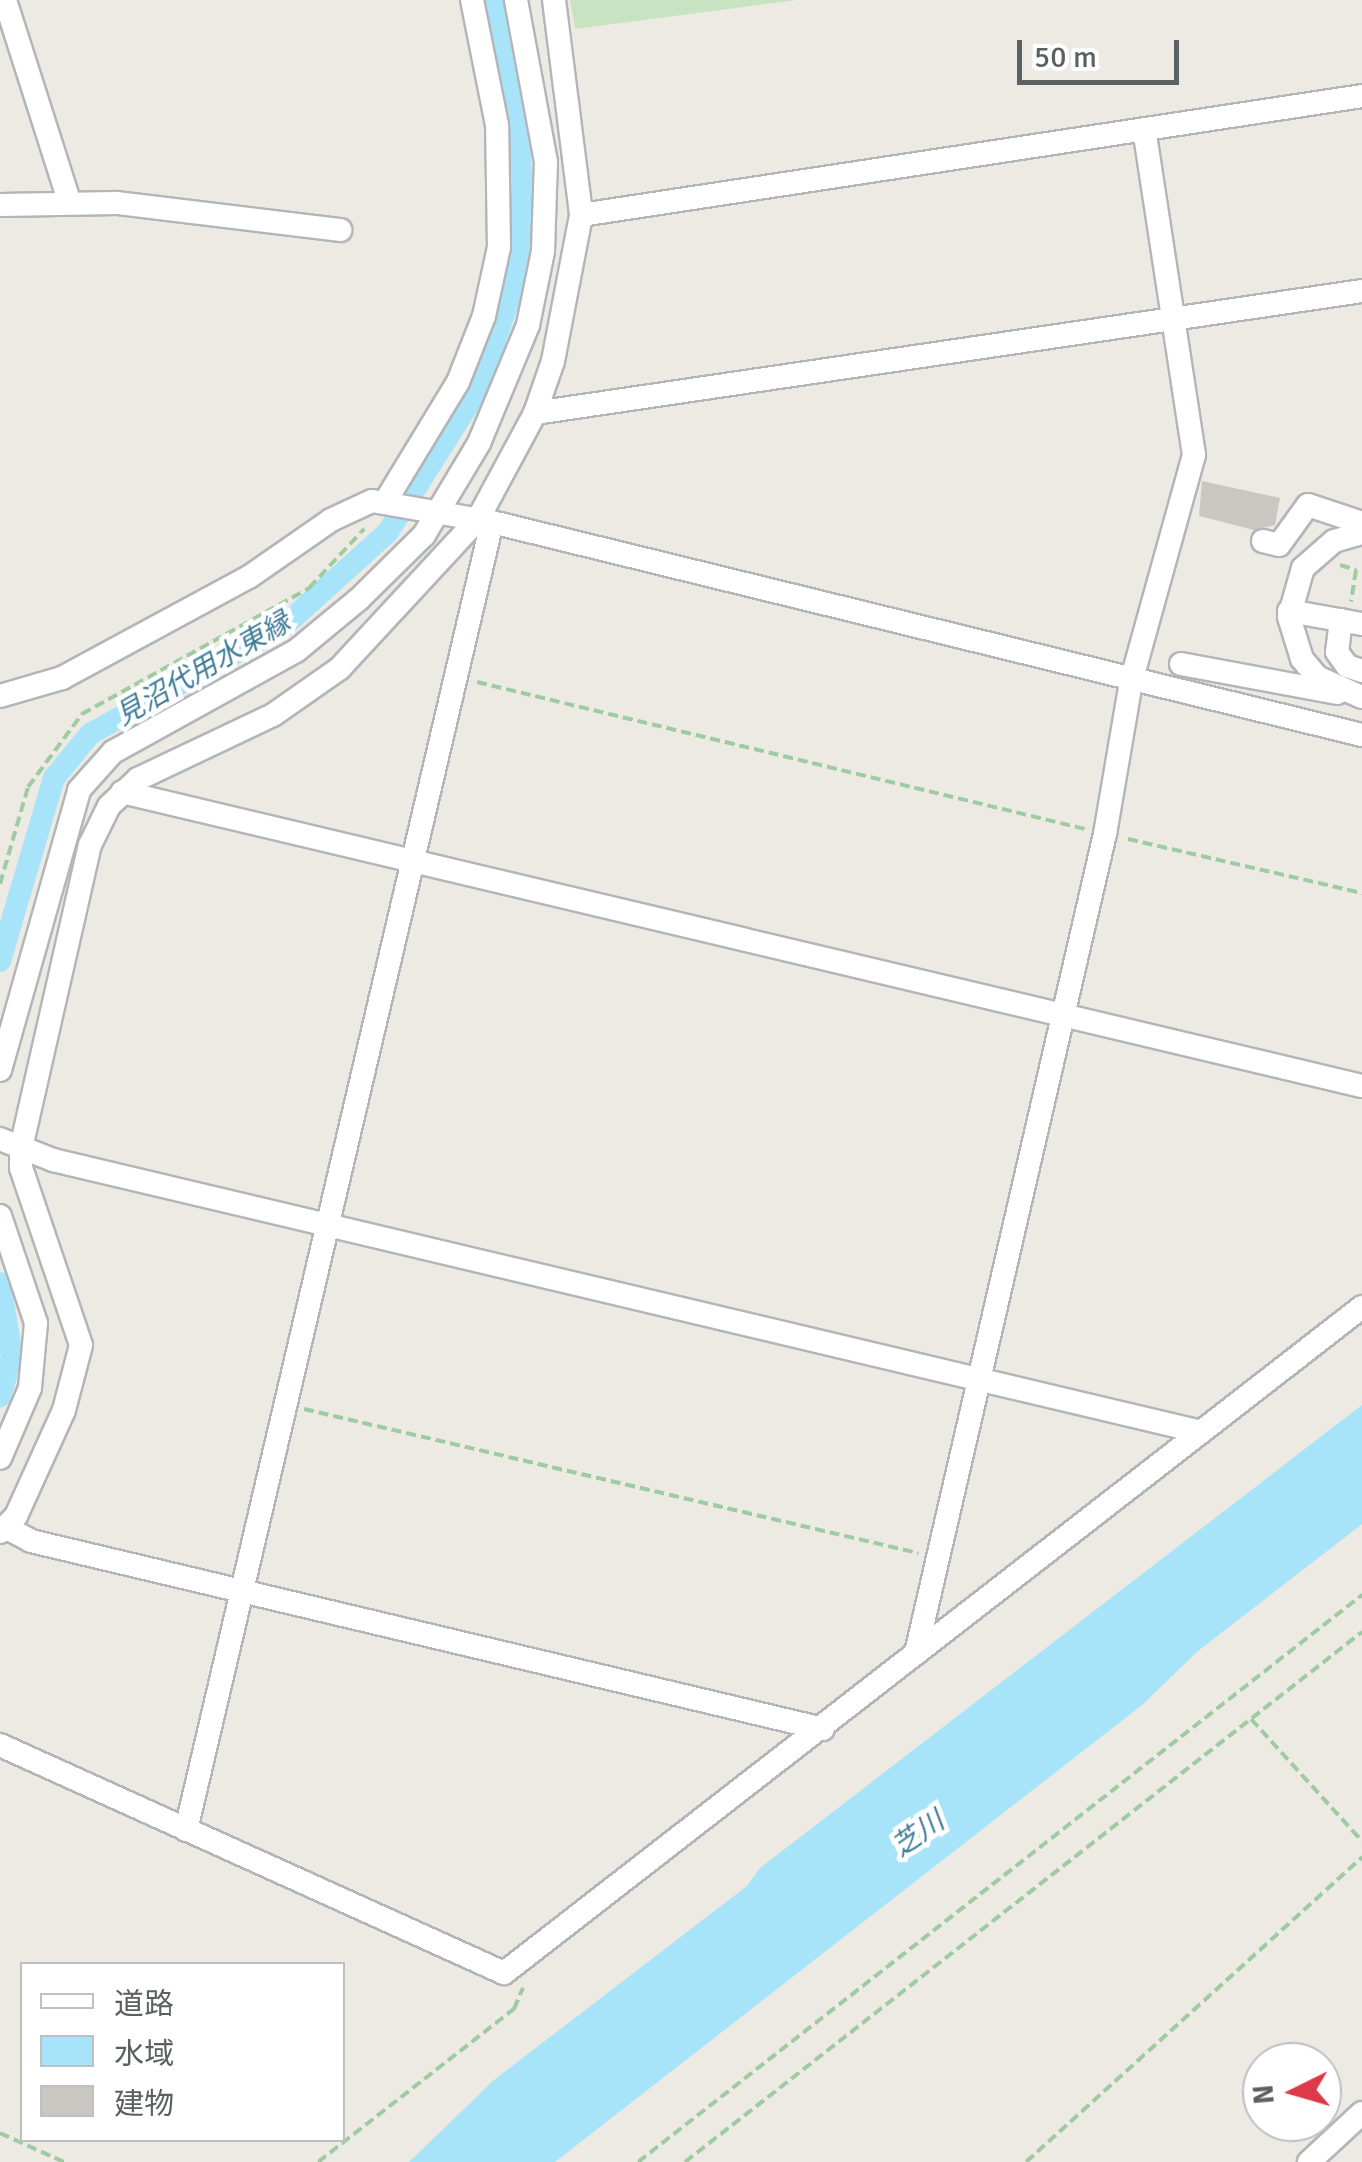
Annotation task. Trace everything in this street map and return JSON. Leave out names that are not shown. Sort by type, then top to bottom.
[{"type":"street","points":[[5,0],[69,200]]},
{"type":"street","points":[[388,503],[458,382],[484,316],[500,248],[498,125],[472,0]]},
{"type":"street","points":[[0,1070],[78,790],[113,752],[296,651],[393,568],[435,514],[506,387],[543,251],[546,162],[516,0]]},
{"type":"street","points":[[186,1830],[456,676],[485,521],[534,413],[567,311],[581,216],[554,0]]},
{"type":"street","points":[[581,216],[1362,96]]},
{"type":"street","points":[[916,1653],[1105,834],[1131,682],[1187,525],[1194,456],[1144,130]]},
{"type":"street","points":[[0,205],[69,200],[340,230]]},
{"type":"street","points":[[534,413],[549,416],[1362,291]]},
{"type":"street","points":[[0,696],[62,678],[249,577],[354,507],[388,503],[485,521],[1131,682],[1362,735]]},
{"type":"street","points":[[1263,541],[1279,545],[1308,506],[1362,524]]},
{"type":"street","points":[[485,521],[316,686],[122,792],[90,845],[10,1144],[82,1345],[64,1410],[16,1516],[2,1530],[31,1541],[823,1729]]},
{"type":"street","points":[[1356,696],[1317,677],[1302,658],[1289,611],[1303,568],[1334,541],[1362,533]]},
{"type":"street","points":[[1289,611],[1347,613],[1337,652],[1347,666],[1362,671]]},
{"type":"street","points":[[1181,664],[1356,696]]},
{"type":"street","points":[[122,792],[1362,1086]]},
{"type":"street","points":[[10,1144],[326,1224],[1201,1432]]},
{"type":"street","points":[[0,1216],[36,1323],[30,1388],[0,1458]]},
{"type":"street","points":[[0,1746],[448,1953],[504,1973],[1362,1307]]},
{"type":"street","points":[[1309,2162],[1362,2114]]},
{"type":"path","points":[[0,884],[28,788],[82,714],[309,588],[368,525]]},
{"type":"path","points":[[1328,569],[1342,564],[1356,570],[1347,613]]},
{"type":"path","points":[[456,676],[1362,893]]},
{"type":"path","points":[[285,1405],[937,1558]]},
{"type":"path","points":[[638,2162],[1362,1595]]},
{"type":"path","points":[[685,2162],[1362,1632]]},
{"type":"path","points":[[1250,1719],[1362,1842]]},
{"type":"path","points":[[1026,2162],[1362,1857]]},
{"type":"path","points":[[345,2141],[514,2009],[523,1994],[520,1963]]},
{"type":"path","points":[[0,2133],[64,2162]]},
{"type":"path","points":[[318,2162],[344,2142]]},
{"type":"green space","points":[[570,0],[797,0],[575,29]]},
{"type":"water","name":"芝川","points":[[1362,1405],[1362,1524],[1198,1651],[1142,1705],[555,2162],[409,2162],[494,2080],[747,1886],[760,1868]]},
{"type":"building","points":[[1202,481],[1280,498],[1275,525],[1254,530],[1199,516]]},
{"type":"waterway","name":"見沼代用水東縁","points":[[0,961],[54,778],[90,734],[284,626],[388,532],[478,389],[509,300],[523,230],[519,130],[493,0]]},
{"type":"waterway","name":"見沼代用水東縁","points":[[0,1283],[12,1356],[0,1396]]}]
